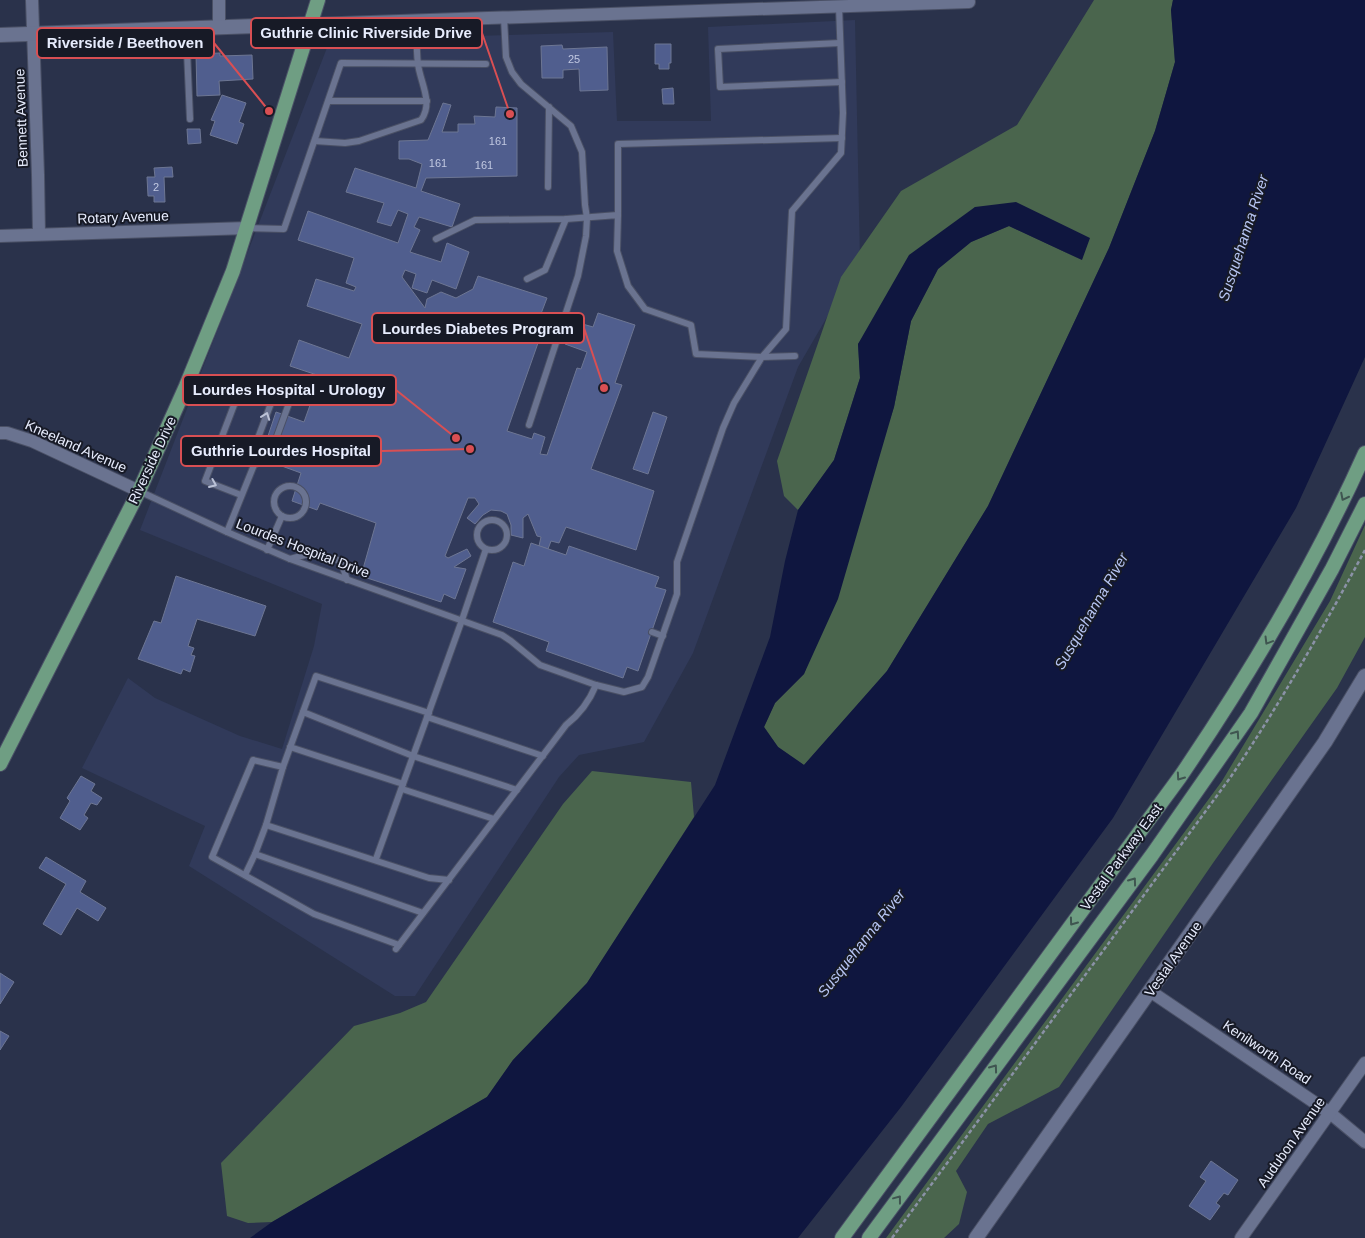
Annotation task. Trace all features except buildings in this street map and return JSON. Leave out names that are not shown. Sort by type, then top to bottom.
[{"type":"main road","name":"Riverside Drive","points":[[0,764],[138,491],[186,386],[233,271],[248,228],[318,0]]},
{"type":"main road","name":"Vestal Parkway East","points":[[842,1238],[1174,785],[1228,706],[1276,627],[1320,546],[1365,453]]},
{"type":"main road","name":"Vestal Parkway East","points":[[869,1238],[1152,855],[1251,713],[1332,569],[1365,504]]},
{"type":"street","name":"Bennett Avenue","points":[[32,0],[39,234]]},
{"type":"street","points":[[219,0],[219,27]]},
{"type":"street","points":[[0,35],[969,2]]},
{"type":"street","name":"Rotary Avenue","points":[[0,236],[248,228]]},
{"type":"street","name":"Kneeland Avenue","points":[[0,433],[7,433],[32,441],[138,491]]},
{"type":"street","name":"Vestal Avenue","points":[[976,1238],[1325,742],[1365,676]]},
{"type":"street","name":"Kenilworth Road","points":[[1150,991],[1330,1113],[1365,1142]]},
{"type":"street","name":"Audubon Avenue","points":[[1241,1238],[1365,1063]]},
{"type":"lane","points":[[652,632],[663,636],[678,594],[677,562],[723,428],[734,403],[762,357],[786,329],[792,211],[841,153],[843,113],[839,7]]},
{"type":"lane","points":[[504,18],[506,57],[512,72],[521,84],[571,126],[582,152],[587,218],[586,236],[578,276],[529,425]]},
{"type":"lane","points":[[315,141],[358,141],[417,122],[424,116],[427,101],[418,64],[417,21]]},
{"type":"lane","points":[[186,28],[190,119]]},
{"type":"lane","points":[[840,43],[718,49],[720,87],[842,82]]},
{"type":"lane","points":[[248,228],[284,229],[341,64],[486,64]]},
{"type":"lane","points":[[329,101],[427,101]]},
{"type":"lane","points":[[548,187],[549,108]]},
{"type":"lane","points":[[795,356],[762,357],[696,354],[690,325],[646,310],[628,286],[617,251],[618,144],[842,138]]},
{"type":"lane","points":[[436,239],[475,220],[566,219],[618,215]]},
{"type":"lane","points":[[527,279],[545,270],[566,219]]},
{"type":"lane","points":[[242,495],[205,481],[244,379],[292,395],[269,458],[254,465]]},
{"type":"lane","points":[[227,532],[254,465],[252,454],[276,390]]},
{"type":"lane","points":[[283,487],[297,487],[304,493],[306,498],[305,509],[293,518],[282,516],[275,508],[274,498],[276,494],[283,487]]},
{"type":"lane","name":"Lourdes Hospital Drive","points":[[138,491],[267,550],[462,620],[511,640],[540,665],[596,685],[624,692],[642,688],[663,636]]},
{"type":"lane","points":[[267,550],[282,516]]},
{"type":"lane","points":[[492,519],[502,522],[507,530],[507,540],[496,550],[486,549],[477,537],[479,527],[487,520],[492,519]]},
{"type":"lane","points":[[376,859],[486,549]]},
{"type":"lane","points":[[290,559],[312,553],[340,561],[347,580]]},
{"type":"lane","points":[[245,875],[266,825],[283,767],[316,676],[543,756]]},
{"type":"lane","points":[[283,767],[253,760],[212,857],[314,914],[398,947],[566,725],[585,707],[596,685]]},
{"type":"lane","points":[[303,712],[413,756],[517,790]]},
{"type":"lane","points":[[290,747],[494,819]]},
{"type":"lane","points":[[266,825],[376,859],[429,878],[449,880]]},
{"type":"lane","points":[[254,854],[423,913]]},
{"type":"shaded area","points":[[855,20],[860,260],[798,367],[693,653],[644,742],[579,755],[559,777],[415,996],[395,996],[189,866],[205,826],[82,768],[128,678],[155,698],[240,736],[282,749],[314,646],[322,604],[140,530],[330,40],[613,32],[617,121],[711,121],[708,27]]},
{"type":"green space","points":[[1094,0],[1173,0],[1171,10],[1175,62],[1155,131],[1109,248],[988,506],[887,671],[804,765],[778,747],[764,727],[775,703],[804,674],[894,407],[911,321],[938,269],[971,242],[1009,226],[1082,260],[975,207],[858,344],[860,378],[834,460],[798,510],[784,496],[777,461],[841,277],[901,191],[1017,125]]},
{"type":"green space","points":[[1365,525],[1365,637],[1337,688],[1213,863],[1059,1087],[988,1124],[956,1171],[967,1192],[959,1224],[944,1238],[886,1238],[1222,781],[1330,601]]},
{"type":"green space","points":[[592,771],[691,782],[694,817],[587,983],[513,1060],[487,1097],[272,1222],[248,1223],[227,1216],[221,1163],[354,1026],[400,1013],[426,1002],[563,804]]},
{"type":"water","name":"Susquehanna River","points":[[1173,0],[1365,0],[1365,357],[1296,508],[1113,818],[901,1107],[798,1238],[250,1238],[272,1222],[487,1097],[513,1060],[587,983],[715,785],[770,637],[785,561],[798,510],[834,460],[860,378],[858,344],[909,255],[975,207],[1016,202],[1090,238],[1082,260],[1009,226],[971,242],[938,269],[911,321],[894,407],[838,599],[804,674],[775,703],[764,727],[778,747],[804,765],[887,671],[988,506],[1109,248],[1155,131],[1175,62],[1171,10]]},
{"type":"place","name":"Riverside / Beethoven","points":[[269,111]]},
{"type":"place","name":"Guthrie Clinic Riverside Drive","points":[[510,114]]},
{"type":"place","name":"Lourdes Diabetes Program","points":[[604,388]]},
{"type":"place","name":"Lourdes Hospital - Urology","points":[[456,438]]},
{"type":"place","name":"Guthrie Lourdes Hospital","points":[[470,449]]}]
